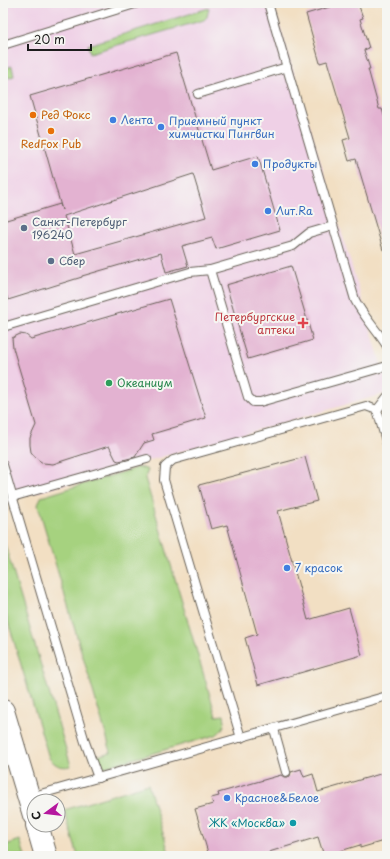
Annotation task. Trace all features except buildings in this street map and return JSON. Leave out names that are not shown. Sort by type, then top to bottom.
[{"type":"street","points":[[3,711],[7,754],[26,795]]},
{"type":"street","points":[[39,833],[46,856]]},
{"type":"lane","points":[[3,45],[138,3]]},
{"type":"lane","points":[[268,3],[355,300],[360,311],[378,331],[387,346]]},
{"type":"lane","points":[[198,94],[287,68]]},
{"type":"lane","points":[[3,327],[190,272],[210,270],[292,246],[308,233],[333,226]]},
{"type":"lane","points":[[210,270],[248,397],[253,402],[260,402],[387,366]]},
{"type":"lane","points":[[377,410],[387,397]]},
{"type":"lane","points":[[241,738],[164,480],[165,467],[173,460],[366,406],[377,410]]},
{"type":"lane","points":[[377,410],[387,444]]},
{"type":"lane","points":[[12,497],[147,459]]},
{"type":"lane","points":[[3,465],[85,742],[98,778]]},
{"type":"lane","points":[[62,793],[98,778],[387,696]]},
{"type":"lane","points":[[274,729],[286,772]]},
{"type":"shaded area","points":[[3,3],[273,3],[387,384],[387,393],[3,502]]},
{"type":"green space","points":[[209,8],[207,17],[204,20],[90,53],[88,45]]},
{"type":"green space","points":[[12,66],[14,76],[3,79],[3,69]]},
{"type":"green space","points":[[140,467],[148,470],[145,478],[216,716],[224,715],[225,721],[223,728],[216,735],[102,768],[97,756],[111,752],[38,505],[41,497]]},
{"type":"green space","points":[[3,538],[71,766],[59,766],[49,758],[3,605]]},
{"type":"green space","points":[[148,784],[170,856],[78,856],[66,817],[66,809]]},
{"type":"green space","points":[[20,840],[25,856],[3,856],[3,846]]},
{"type":"place","name":"Ред Фокс","points":[[33,115]]},
{"type":"place","name":"Лента","points":[[113,120]]},
{"type":"place","name":"Приемный пункт химчистки Пингвин","points":[[161,127]]},
{"type":"place","name":"RedFox Pub","points":[[51,131]]},
{"type":"place","name":"Продукты","points":[[255,164]]},
{"type":"place","name":"Лит.Ra","points":[[268,211]]},
{"type":"place","name":"Санкт-Петербург 196240","points":[[24,228]]},
{"type":"place","name":"Сбер","points":[[51,261]]},
{"type":"place","name":"Петербургские аптеки","points":[[303,323]]},
{"type":"place","name":"Океаниум","points":[[109,383]]},
{"type":"place","name":"7 красок","points":[[287,568]]},
{"type":"place","name":"Красное&Белое","points":[[227,798]]},
{"type":"place","name":"ЖК «Москва»","points":[[293,823]]}]
